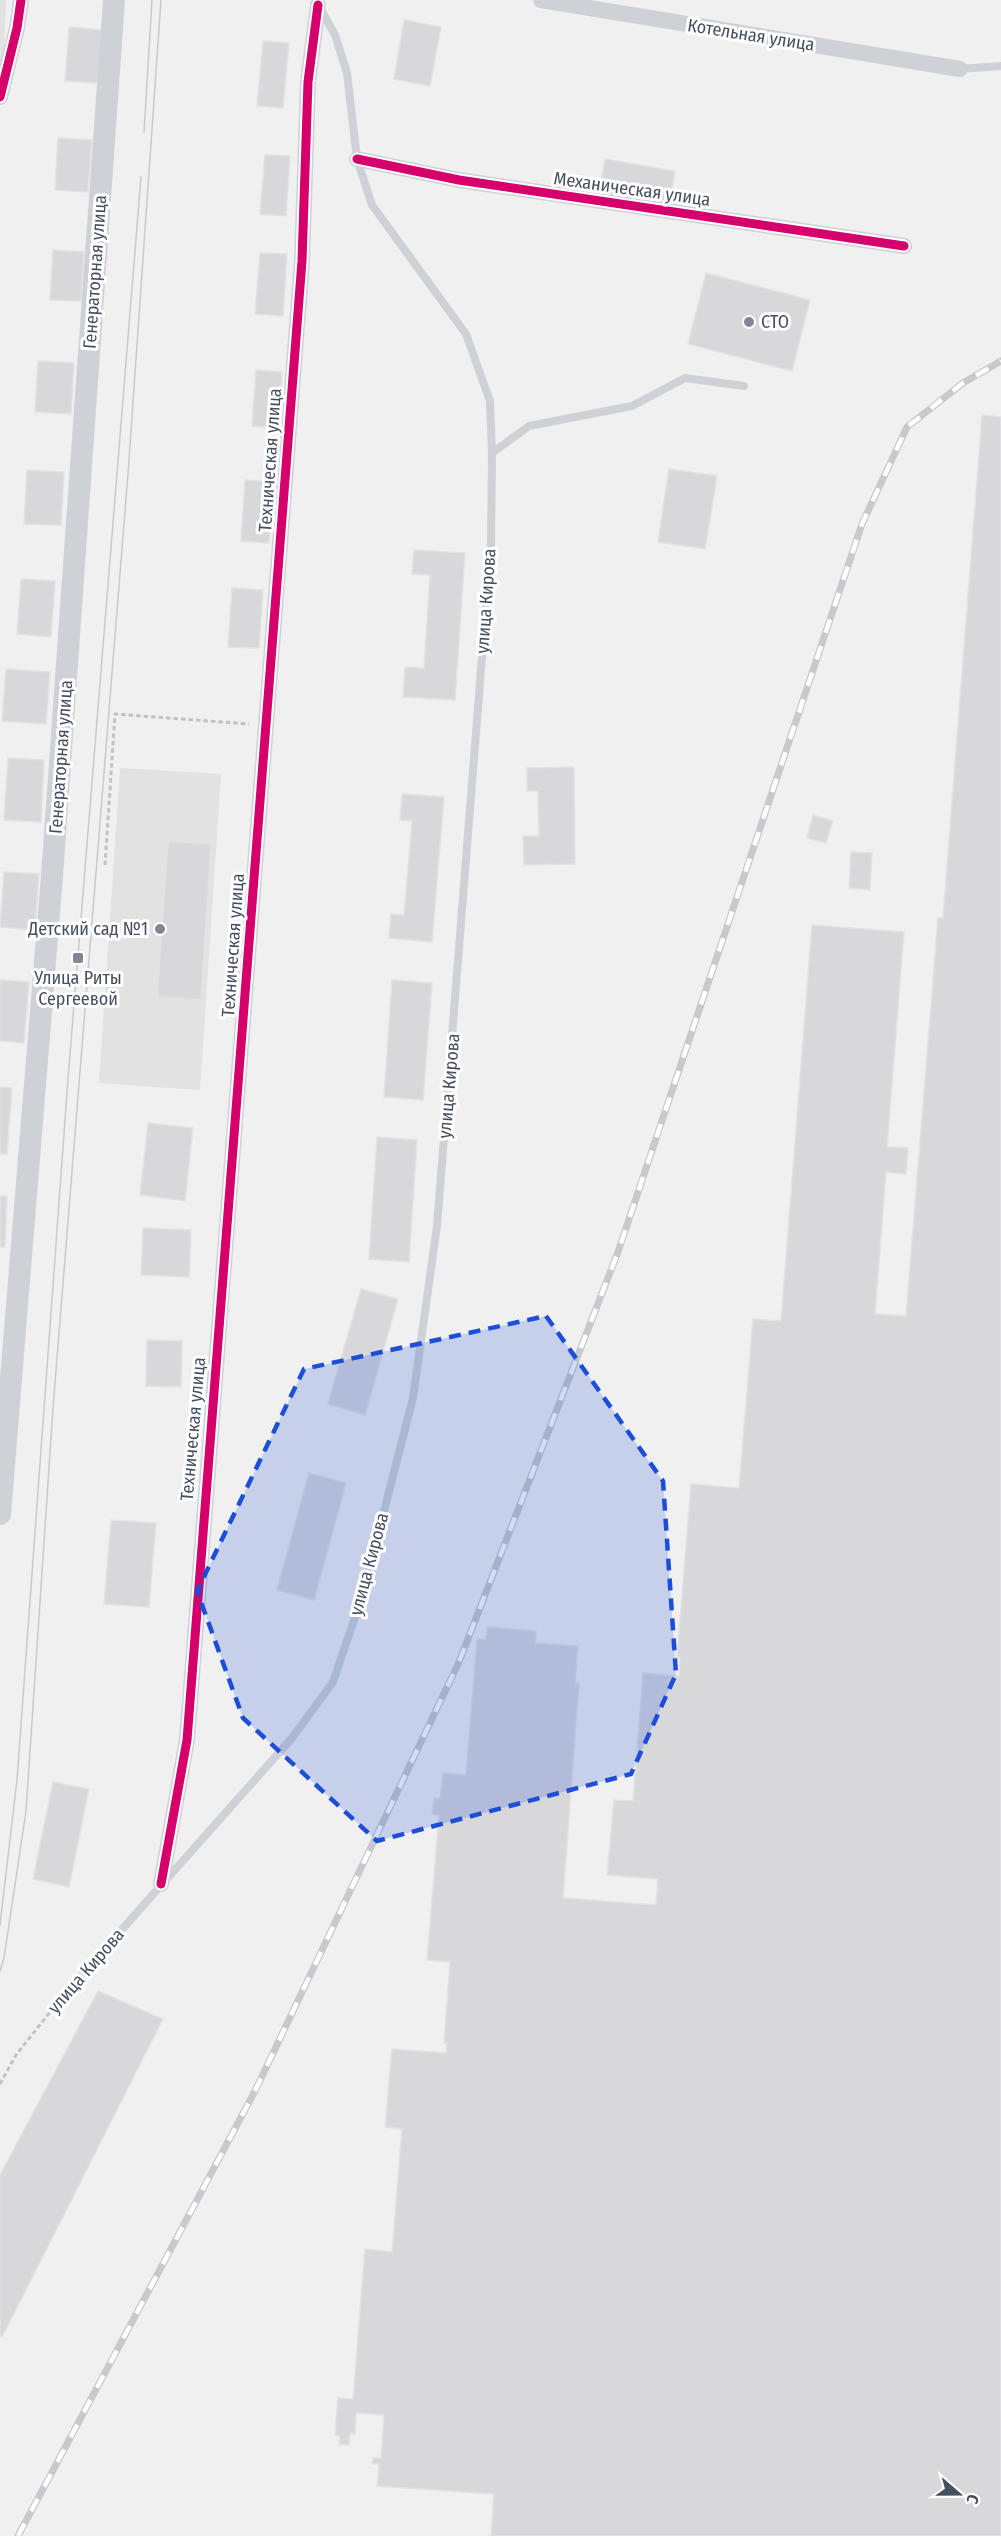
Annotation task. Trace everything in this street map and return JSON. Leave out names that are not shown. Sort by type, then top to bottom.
[{"type":"main road","name":"Генераторная улица","points":[[0,1514],[52,876],[114,0]]},
{"type":"street","points":[[0,97],[17,28],[21,0]]},
{"type":"street","name":"Котельная улица","points":[[541,0],[960,69]]},
{"type":"street","name":"Техническая улица","points":[[161,1884],[187,1740],[302,261],[308,82],[316,3]]},
{"type":"street","name":"Механическая улица","points":[[357,159],[459,180],[904,246]]},
{"type":"lane","name":"улица Кирова","points":[[61,1998],[292,1738],[333,1682],[362,1597],[413,1398],[437,1226],[490,543],[492,453],[490,401],[466,334],[372,205],[357,159],[347,73],[335,35],[316,3]]},
{"type":"lane","points":[[960,69],[1001,66]]},
{"type":"lane","points":[[492,453],[529,426],[632,406],[684,378],[744,386]]},
{"type":"path","points":[[105,865],[115,714],[266,725]]},
{"type":"highlighted area","points":[[546,1316],[663,1481],[676,1674],[631,1774],[377,1841],[243,1718],[197,1591],[304,1369]]},
{"type":"shaded area","points":[[0,0],[6,0],[4,55],[0,63]]},
{"type":"shaded area","name":"Детский сад №1","points":[[120,768],[221,774],[200,1090],[99,1083]]},
{"type":"building","points":[[404,20],[441,27],[430,86],[394,79]]},
{"type":"building","points":[[69,27],[102,30],[98,83],[65,81]]},
{"type":"building","points":[[263,41],[289,43],[283,108],[257,106]]},
{"type":"building","points":[[58,138],[92,140],[88,192],[55,190]]},
{"type":"building","points":[[265,155],[290,156],[286,216],[260,214]]},
{"type":"building","points":[[605,159],[675,171],[669,206],[599,194]]},
{"type":"building","points":[[53,250],[84,252],[81,301],[50,300]]},
{"type":"building","points":[[260,253],[287,254],[283,316],[255,314]]},
{"type":"building","name":"СТО","points":[[706,273],[810,300],[792,371],[688,344]]},
{"type":"building","points":[[38,361],[74,363],[71,414],[35,412]]},
{"type":"building","points":[[256,370],[282,372],[278,428],[252,426]]},
{"type":"building","points":[[982,415],[1001,417],[1001,2536],[491,2536],[494,2494],[377,2486],[379,2464],[372,2464],[373,2458],[381,2458],[384,2415],[356,2413],[355,2434],[350,2434],[349,2445],[339,2444],[340,2436],[335,2435],[338,2398],[353,2399],[365,2249],[392,2252],[402,2129],[385,2127],[392,2049],[446,2053],[447,2043],[444,2043],[450,1962],[427,1960],[439,1815],[432,1814],[434,1798],[440,1799],[443,1773],[466,1775],[477,1639],[486,1640],[487,1627],[536,1631],[535,1643],[578,1646],[575,1683],[579,1683],[563,1898],[656,1905],[658,1879],[607,1875],[614,1800],[633,1801],[643,1673],[679,1676],[680,1658],[677,1657],[691,1484],[739,1488],[753,1319],[781,1321],[812,925],[904,932],[887,1147],[908,1148],[906,1174],[886,1172],[875,1314],[906,1316],[938,918],[943,918]]},
{"type":"building","points":[[669,469],[717,476],[705,549],[658,542]]},
{"type":"building","points":[[27,470],[64,472],[61,525],[24,524]]},
{"type":"building","points":[[245,480],[273,482],[269,543],[241,541]]},
{"type":"building","points":[[414,550],[465,553],[455,700],[403,697],[405,667],[424,668],[430,575],[412,574]]},
{"type":"building","points":[[21,579],[55,581],[51,637],[17,634]]},
{"type":"building","points":[[232,588],[263,590],[259,648],[228,647]]},
{"type":"building","points":[[6,669],[50,672],[46,724],[2,721]]},
{"type":"building","points":[[8,758],[44,760],[41,822],[4,820]]},
{"type":"building","points":[[574,767],[575,864],[524,865],[523,836],[539,836],[538,791],[527,791],[527,768]]},
{"type":"building","points":[[402,794],[444,797],[432,942],[389,938],[391,914],[404,915],[412,821],[400,820]]},
{"type":"building","points":[[813,815],[833,821],[826,843],[807,838]]},
{"type":"building","name":"Детский сад №1","points":[[168,841],[211,844],[201,1000],[157,997]]},
{"type":"building","points":[[851,852],[872,853],[870,890],[849,888]]},
{"type":"building","points":[[4,872],[39,874],[35,930],[0,927]]},
{"type":"building","points":[[0,980],[29,982],[24,1043],[0,1041]]},
{"type":"building","points":[[392,980],[432,983],[423,1100],[384,1097]]},
{"type":"building","points":[[0,1087],[12,1088],[7,1154],[0,1154]]},
{"type":"building","points":[[148,1123],[193,1128],[185,1201],[140,1195]]},
{"type":"building","points":[[377,1137],[417,1140],[409,1262],[369,1259]]},
{"type":"building","points":[[0,1196],[7,1196],[5,1247],[0,1247]]},
{"type":"building","points":[[143,1228],[191,1230],[189,1277],[141,1275]]},
{"type":"building","points":[[361,1289],[398,1299],[365,1415],[328,1404]]},
{"type":"building","points":[[147,1340],[182,1341],[181,1387],[146,1386]]},
{"type":"building","points":[[309,1473],[346,1483],[314,1600],[277,1590]]},
{"type":"building","points":[[111,1520],[156,1523],[149,1607],[104,1604]]},
{"type":"building","points":[[53,1782],[89,1789],[69,1887],[33,1879]]},
{"type":"building","points":[[98,1991],[163,2019],[2,2337],[0,2336],[0,2175]]},
{"type":"tram line","points":[[144,132],[152,0]]},
{"type":"tram line","points":[[0,1971],[4,1958],[26,1811],[53,1408],[128,474],[161,0]]},
{"type":"tram line","points":[[0,1925],[17,1780],[68,1079],[141,177]]},
{"type":"railway","points":[[18,2536],[255,2091],[459,1662],[618,1252],[862,524],[907,427],[963,383],[1001,361]]},
{"type":"cycle path","points":[[0,97],[17,28],[21,0]]},
{"type":"cycle path","points":[[161,1884],[187,1740],[302,261],[308,82],[318,5]]},
{"type":"cycle path","points":[[357,159],[459,180],[904,246]]},
{"type":"place","name":"СТО","points":[[749,322]]},
{"type":"place","name":"Детский сад №1","points":[[160,929]]},
{"type":"place","name":"Улица Риты Сергеевой","points":[[78,958]]}]
